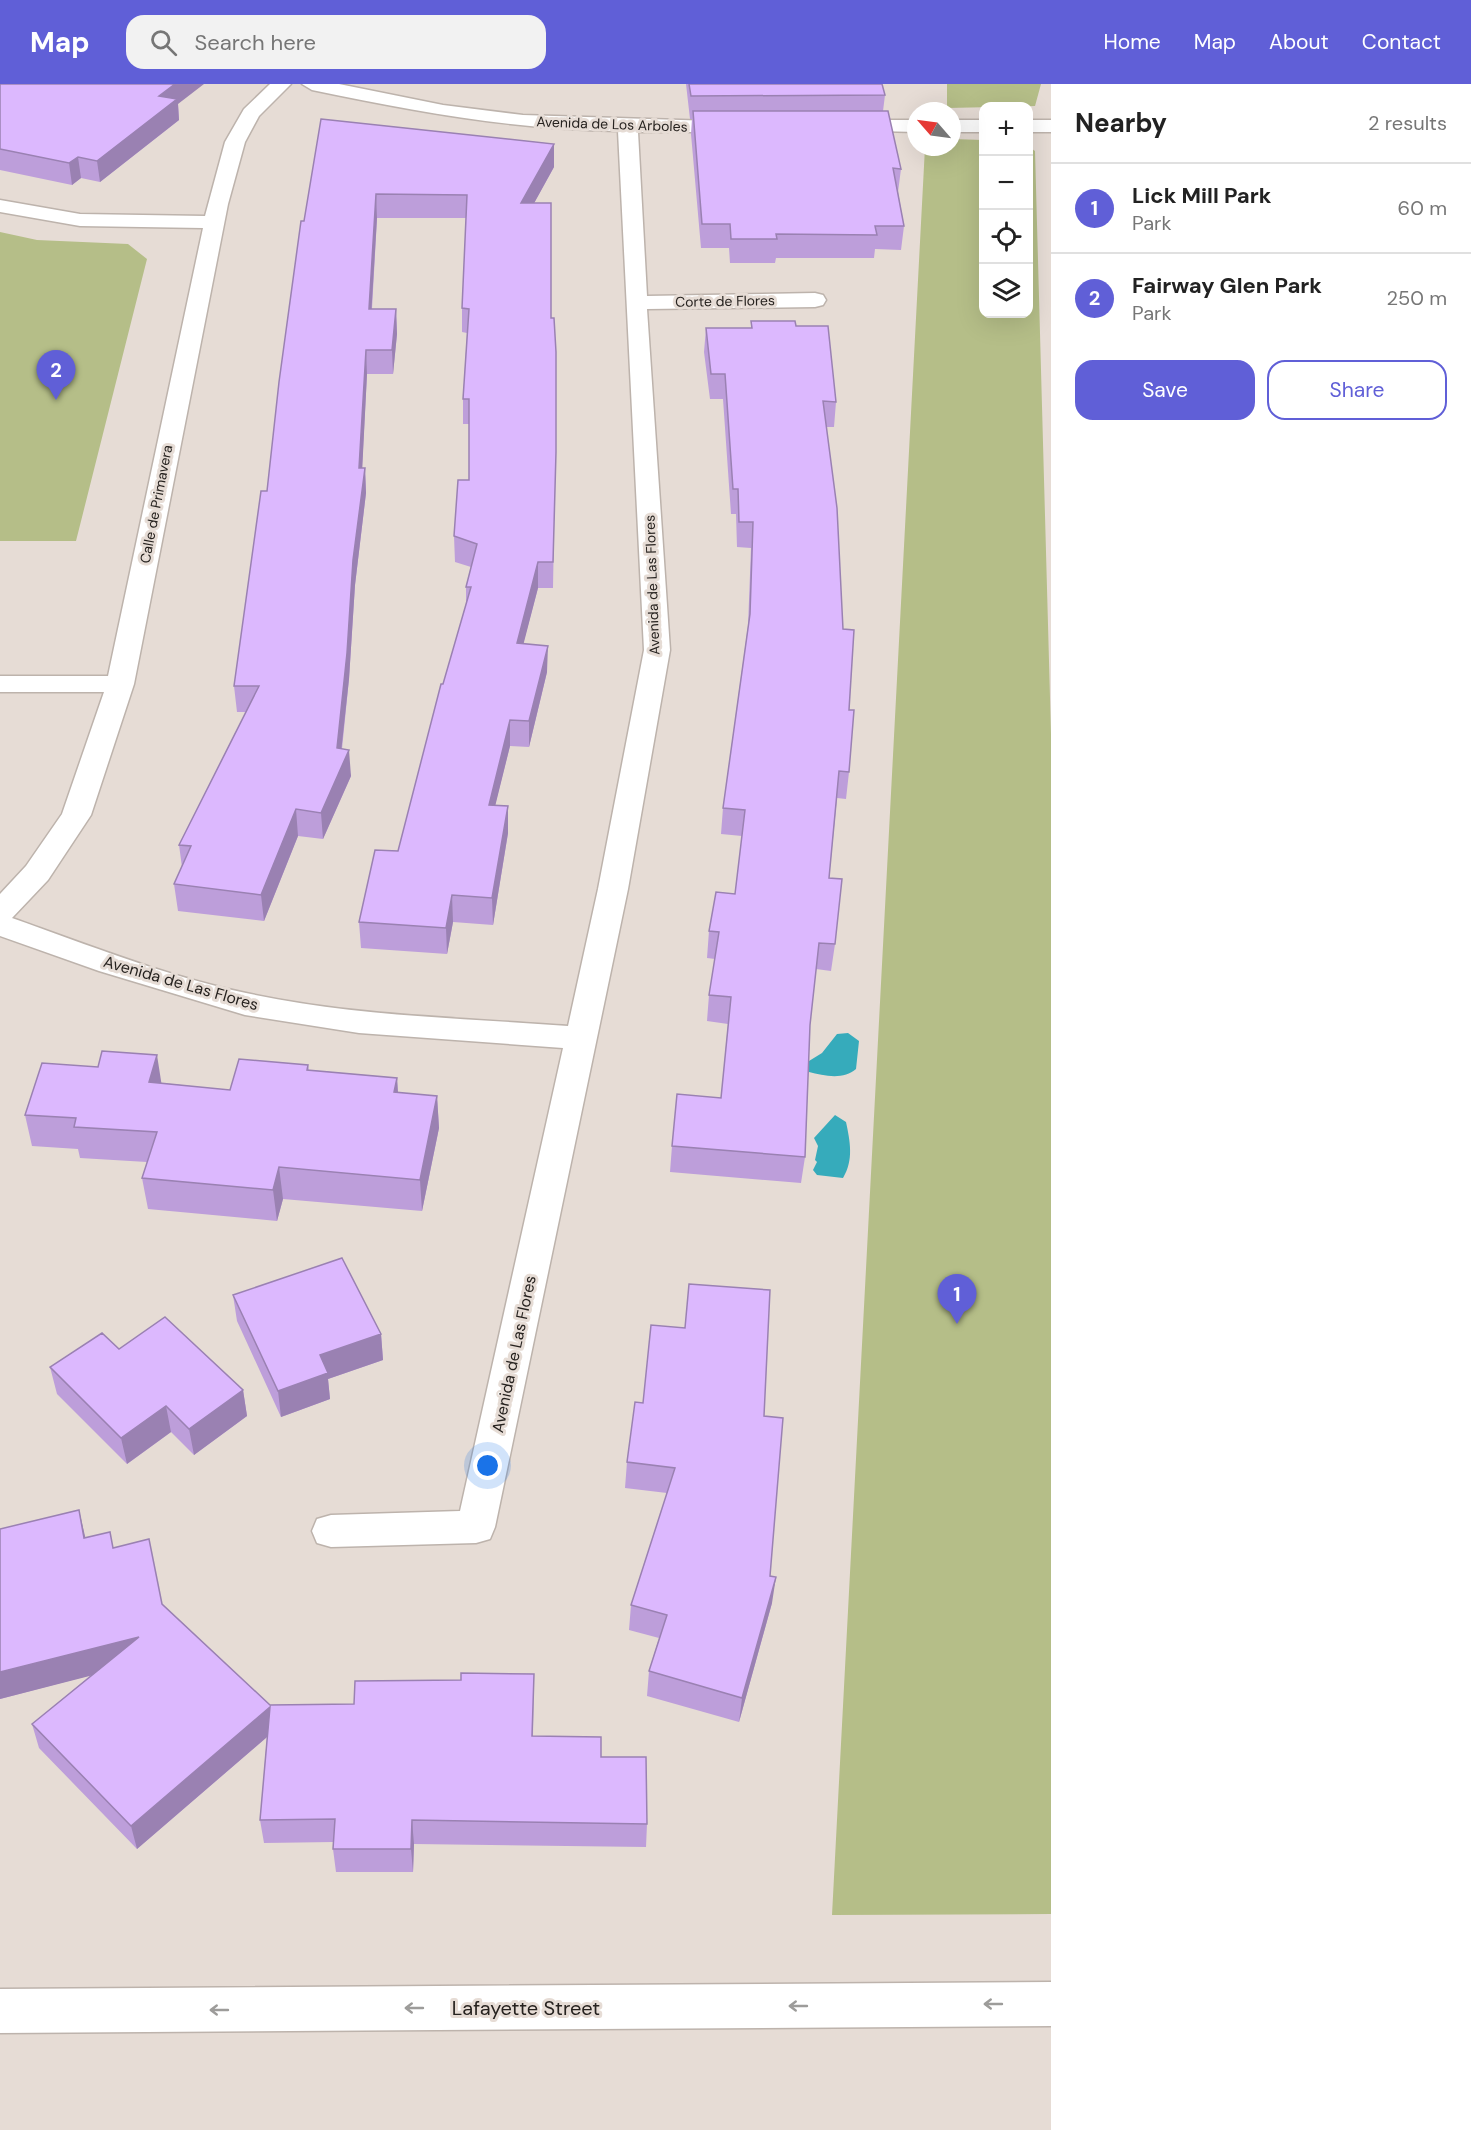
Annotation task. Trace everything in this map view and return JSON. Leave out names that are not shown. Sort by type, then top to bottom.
[{"type":"street","name":"Calle de Primavera","points":[[0,912],[37,873],[76,815],[120,684],[215,222],[235,142],[251,113],[281,84]]},
{"type":"street","name":"Avenida de Los Arboles","points":[[312,84],[446,111],[511,120],[628,126],[760,126]]},
{"type":"street","name":"Avenida de Las Flores","points":[[331,1531],[476,1527],[582,1038],[657,650],[628,126]]},
{"type":"street","points":[[832,126],[907,126]]},
{"type":"street","points":[[961,126],[979,126]]},
{"type":"street","points":[[1033,126],[1051,126]]},
{"type":"street","points":[[0,206],[80,220],[215,222]]},
{"type":"street","name":"Corte de Flores","points":[[636,303],[815,300]]},
{"type":"street","points":[[0,684],[120,684]]},
{"type":"street","name":"Avenida de Las Flores","points":[[0,925],[110,964],[245,1004],[359,1022],[582,1038]]},
{"type":"street","name":"Lafayette Street","points":[[0,2011],[1051,2004]]},
{"type":"green space","points":[[947,84],[1041,84],[1035,106],[1033,106],[1033,102],[979,102],[979,107],[961,108],[961,102],[947,102]]},
{"type":"green space","points":[[961,139],[979,140],[979,318],[1033,318],[1033,150],[1035,151],[1051,734],[1051,1914],[832,1915],[925,156],[961,156]]},
{"type":"green space","points":[[0,232],[37,240],[128,244],[147,259],[76,541],[0,541]]},
{"type":"water","points":[[848,1033],[859,1041],[856,1069],[840,1076],[809,1072],[809,1061],[822,1053],[837,1034]]},
{"type":"water","points":[[835,1115],[846,1122],[850,1143],[849,1164],[843,1178],[817,1175],[813,1170],[817,1162],[815,1160],[818,1146],[814,1138]]},
{"type":"building","points":[[0,84],[175,84],[159,96],[177,99],[97,161],[78,157],[69,163],[0,149]]},
{"type":"building","points":[[689,84],[882,84],[885,95],[691,96]]},
{"type":"building","points":[[693,111],[888,111],[901,169],[893,168],[904,226],[875,226],[877,235],[776,234],[777,239],[731,239],[730,224],[702,224]]},
{"type":"building","points":[[321,119],[554,144],[521,203],[551,203],[551,318],[554,318],[556,352],[556,452],[553,562],[538,562],[517,643],[548,646],[529,721],[510,720],[489,805],[508,806],[492,898],[452,895],[446,928],[359,922],[375,850],[398,851],[441,684],[443,684],[471,587],[466,587],[477,544],[454,536],[458,480],[469,480],[469,399],[463,399],[469,309],[462,308],[467,195],[376,194],[369,309],[396,309],[392,350],[366,350],[359,468],[365,468],[353,560],[347,653],[337,748],[349,750],[321,813],[296,809],[261,895],[174,884],[191,846],[179,845],[259,686],[234,686],[261,491],[267,491],[301,221],[304,221]]},
{"type":"building","points":[[751,321],[795,321],[796,326],[828,326],[836,402],[823,401],[837,508],[843,629],[854,630],[849,710],[854,710],[849,772],[839,771],[829,878],[842,879],[835,944],[819,943],[810,1025],[805,1157],[672,1146],[677,1094],[721,1098],[731,997],[709,995],[719,932],[709,931],[716,892],[735,894],[745,810],[723,808],[750,614],[753,522],[739,522],[738,489],[733,489],[725,374],[711,374],[706,328],[752,328]]},
{"type":"building","points":[[102,1051],[157,1055],[149,1082],[230,1090],[239,1059],[308,1065],[307,1070],[397,1078],[394,1092],[437,1096],[420,1180],[279,1167],[273,1190],[142,1178],[157,1132],[74,1127],[76,1118],[25,1115],[42,1063],[98,1067]]},
{"type":"building","points":[[342,1258],[381,1334],[320,1355],[328,1373],[278,1391],[233,1295]]},
{"type":"building","points":[[689,1284],[770,1290],[764,1416],[783,1418],[770,1576],[776,1577],[742,1698],[649,1671],[667,1615],[631,1605],[675,1468],[627,1462],[635,1402],[643,1403],[651,1325],[685,1328]]},
{"type":"building","points":[[165,1317],[243,1390],[189,1429],[166,1406],[121,1438],[50,1367],[102,1333],[119,1349]]},
{"type":"building","points":[[79,1510],[84,1538],[110,1532],[113,1548],[149,1539],[162,1604],[270,1705],[354,1704],[355,1681],[461,1680],[461,1673],[534,1674],[532,1736],[601,1737],[601,1757],[646,1757],[647,1824],[412,1820],[411,1849],[333,1849],[335,1819],[260,1820],[270,1707],[131,1826],[32,1724],[139,1637],[0,1672],[0,1529]]},
{"type":"place","name":"Fairway Glen Park","points":[[56,400]]},
{"type":"place","name":"Lick Mill Park","points":[[957,1324]]}]
